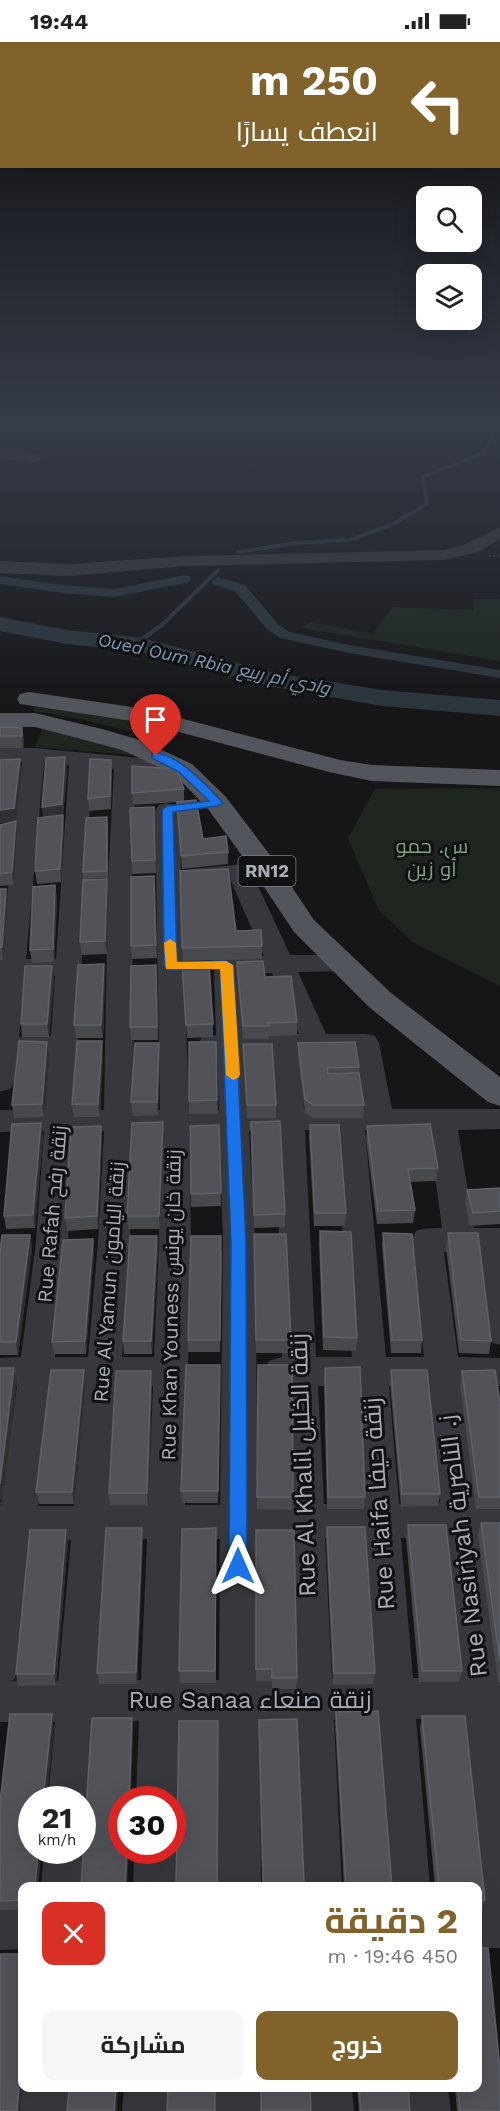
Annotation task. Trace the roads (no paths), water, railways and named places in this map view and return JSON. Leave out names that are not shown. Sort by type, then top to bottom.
[{"type":"main road","points":[[0,697],[42,700],[146,717],[338,767],[372,773],[500,778]]},
{"type":"main road","name":"RN12","points":[[0,720],[34,720],[75,729],[131,745],[183,769],[217,803],[253,870],[304,926],[380,1000],[500,1094]]},
{"type":"street","points":[[0,567],[69,570],[186,561],[445,555],[472,548],[500,532]]},
{"type":"street","points":[[0,755],[34,755],[183,769]]},
{"type":"street","points":[[0,1082],[5,968],[38,887],[40,827],[34,755]]},
{"type":"street","name":"Rue Rafah زنقة رفح","points":[[0,1666],[9,1523],[36,1370],[52,1242],[60,1122],[120,1044],[146,966],[38,887],[40,827],[81,759]]},
{"type":"street","name":"Rue Al Yamun زنقة اليامون","points":[[70,1786],[114,1242],[120,1044],[146,966],[144,878],[123,816],[124,763]]},
{"type":"street","points":[[40,827],[217,803]]},
{"type":"street","name":"Rue Khan Youness زنقة خان يونس","points":[[157,1786],[172,1371],[175,1242],[174,1121],[120,1044],[146,966],[144,878],[167,810]]},
{"type":"street","points":[[2,1047],[120,1044],[302,1044],[282,964],[253,870],[38,887]]},
{"type":"street","points":[[5,968],[343,963]]},
{"type":"street","points":[[146,966],[231,1044],[239,1241],[239,1882]]},
{"type":"street","name":"Rue Haifa زنقة حيفا","points":[[302,1044],[365,1043],[361,1241],[408,1882]]},
{"type":"street","name":"Rue Al Khalil زنقة الخليل","points":[[302,1044],[290,1120],[320,1882]]},
{"type":"street","points":[[442,1119],[468,1240],[500,1331]]},
{"type":"street","points":[[0,1121],[500,1119]]},
{"type":"street","points":[[21,1242],[468,1240]]},
{"type":"street","name":"Rue Nasiriyah ز. الناصرية","points":[[468,1240],[442,1372],[461,1520],[491,1698],[500,1888]]},
{"type":"street","points":[[0,1372],[36,1370],[500,1372]]},
{"type":"street","points":[[9,1523],[500,1520]]},
{"type":"street","name":"Rue Sanaa زنقة صنعاء","points":[[0,1702],[491,1698]]},
{"type":"street","points":[[63,1882],[65,1864]]},
{"type":"street","points":[[155,1882],[156,1864]]},
{"type":"street","points":[[482,1925],[500,1925]]},
{"type":"street","points":[[0,1927],[18,1927]]},
{"type":"street","points":[[44,2111],[46,2092]]},
{"type":"street","points":[[147,2111],[148,2092]]},
{"type":"street","points":[[237,2092],[237,2111]]},
{"type":"street","points":[[328,2092],[329,2111]]},
{"type":"street","points":[[424,2092],[426,2111]]},
{"type":"waterway","points":[[238,552],[297,543],[350,540],[400,520]]},
{"type":"waterway","points":[[161,626],[218,570]]},
{"type":"waterway","points":[[0,580],[62,589],[114,593],[185,579]]},
{"type":"waterway","points":[[218,581],[240,588],[273,627],[285,635],[349,649],[500,674]]},
{"type":"waterway","name":"Oued Oum Rbia وادي أم ربيع","points":[[0,624],[67,637],[142,645],[274,680],[382,698],[500,708]]},
{"type":"waterway","points":[[142,645],[141,640],[163,624]]},
{"type":"park label","name":"س. حمو أو زين","points":[[432,858]]}]
